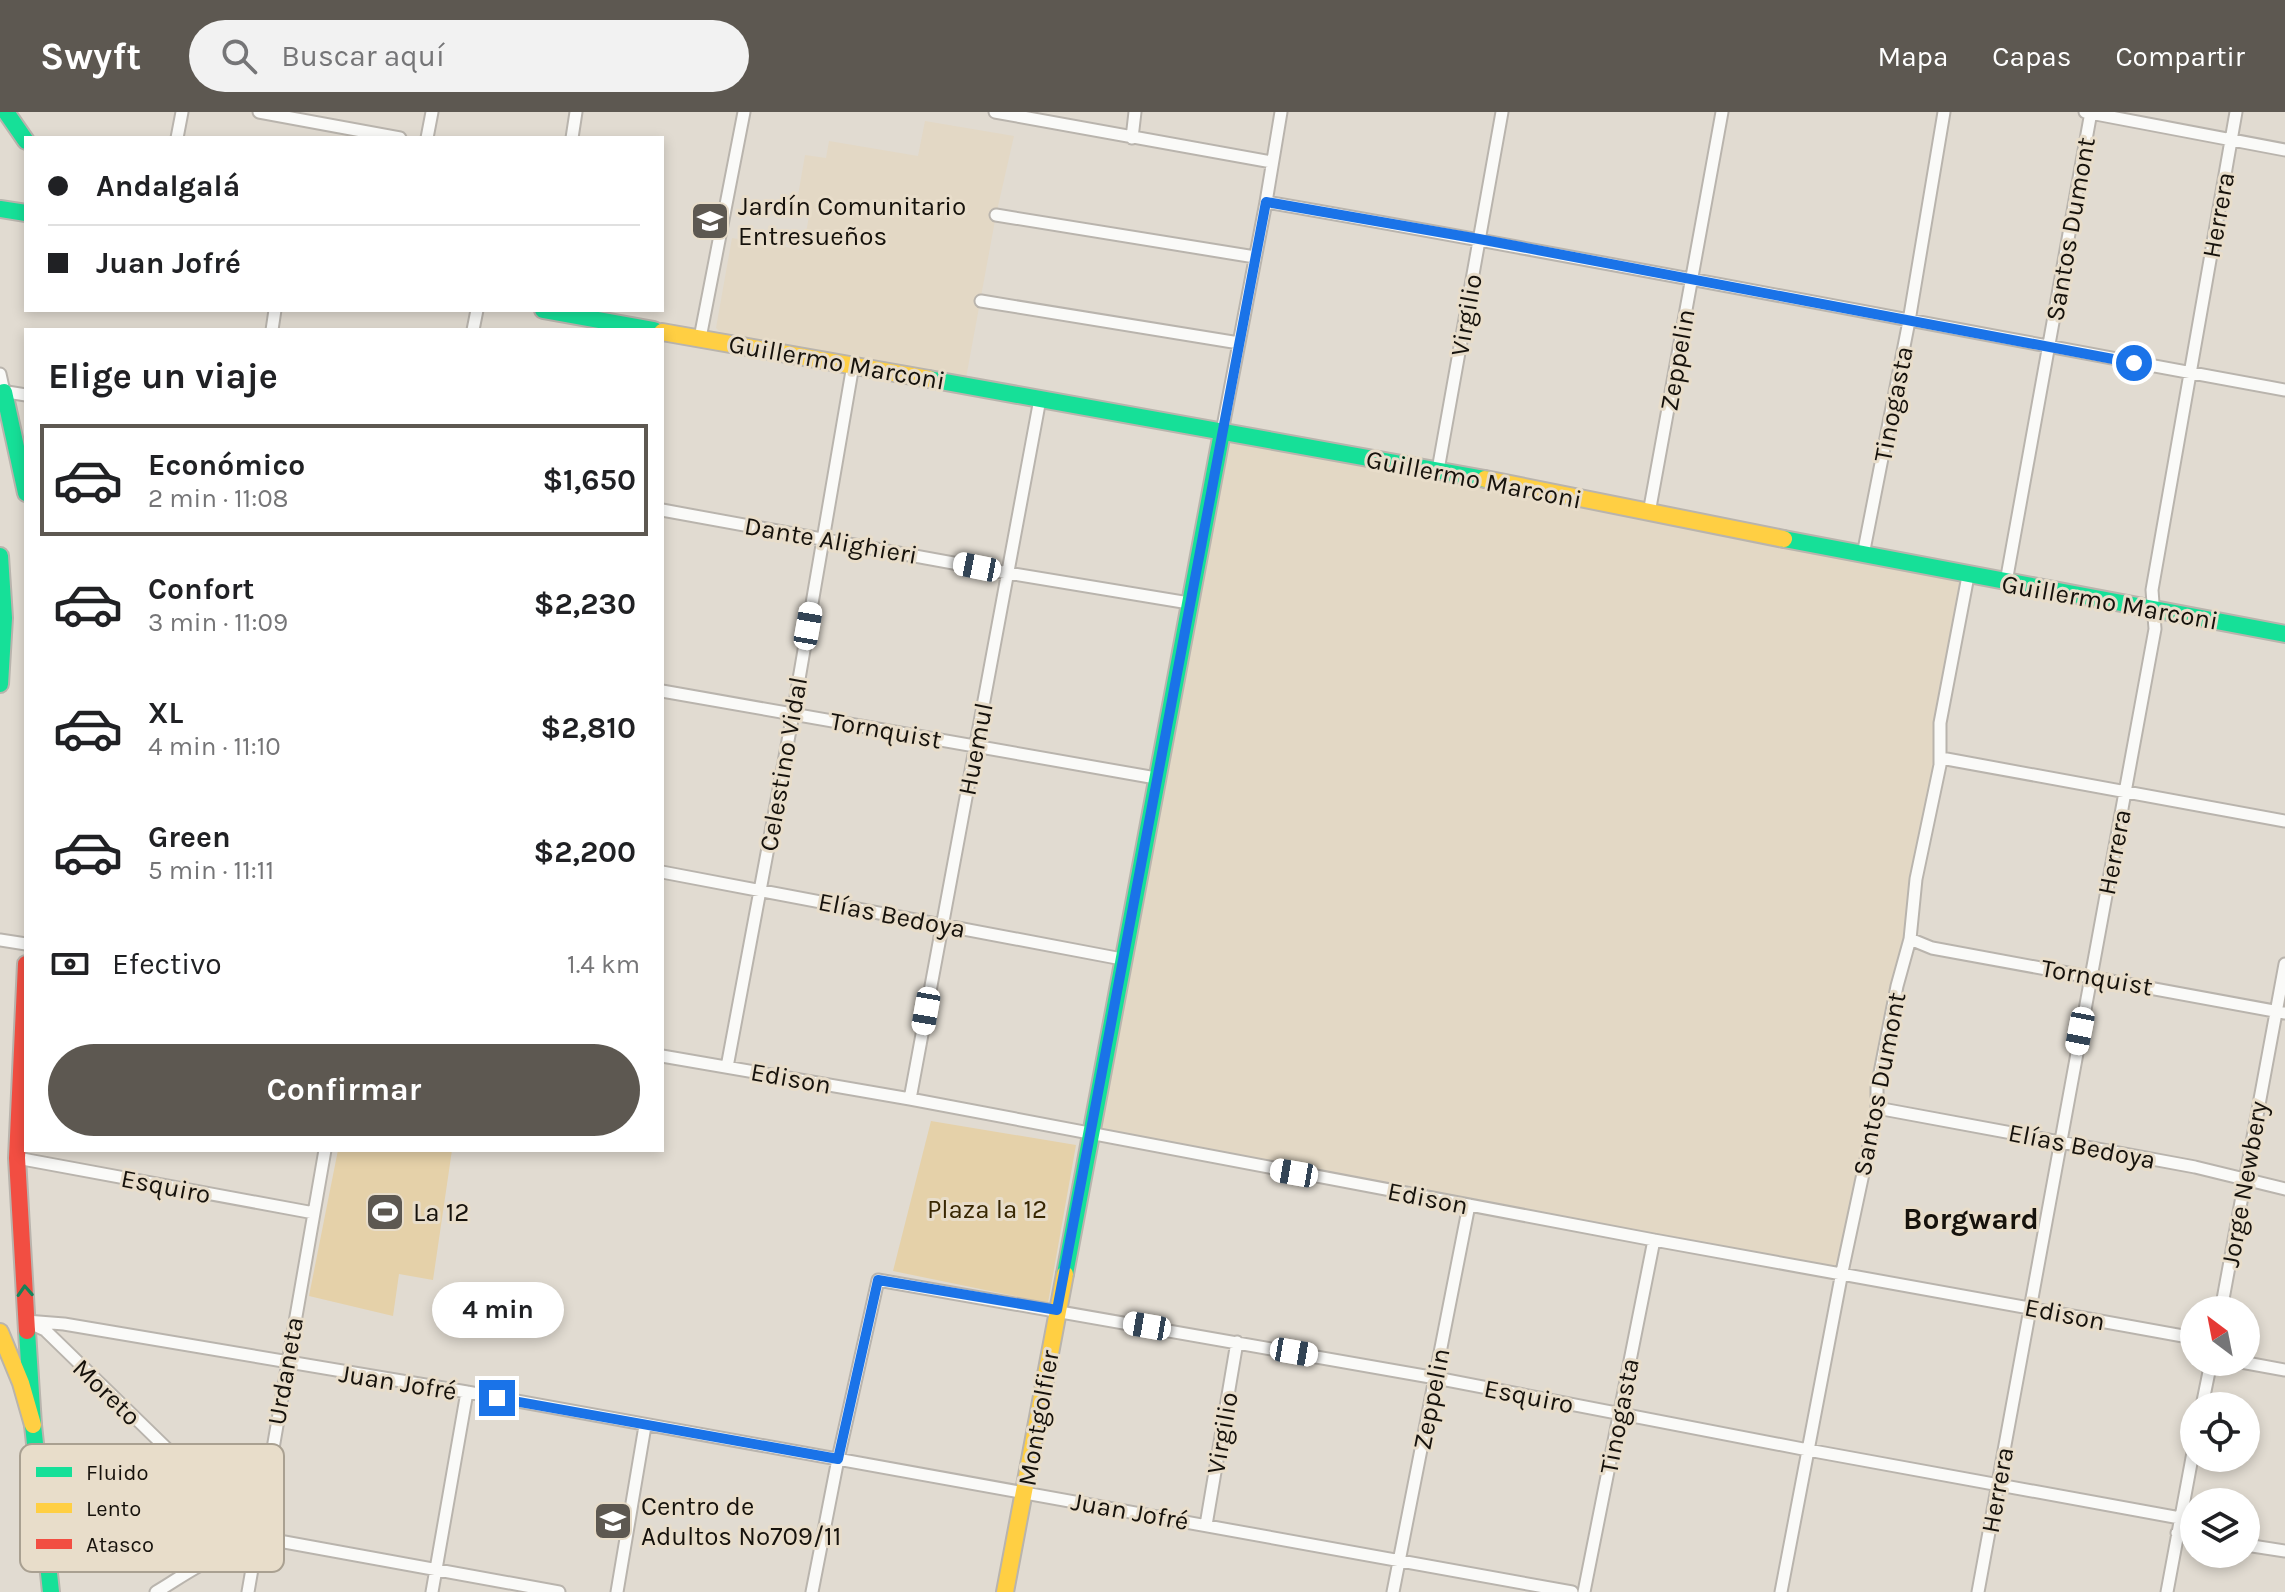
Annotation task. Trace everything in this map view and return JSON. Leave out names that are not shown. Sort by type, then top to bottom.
[{"type":"main road","points":[[6,112],[24,138]]},
{"type":"main road","points":[[0,209],[24,213]]},
{"type":"main road","points":[[554,312],[643,328]]},
{"type":"main road","name":"Guillermo Marconi","points":[[664,332],[1438,470],[1968,576],[2285,634]]},
{"type":"main road","points":[[2,391],[24,484]]},
{"type":"main road","name":"Montgolfier","points":[[1005,1592],[1222,432]]},
{"type":"main road","points":[[0,556],[4,618],[0,684]]},
{"type":"main road","points":[[24,1007],[17,1158],[35,1444]]},
{"type":"main road","points":[[0,1332],[21,1383],[33,1425]]},
{"type":"main road","points":[[49,1572],[51,1592]]},
{"type":"street","points":[[177,136],[182,112]]},
{"type":"street","points":[[259,112],[389,136]]},
{"type":"street","points":[[427,136],[432,112]]},
{"type":"street","points":[[572,136],[576,112]]},
{"type":"street","points":[[700,338],[744,112]]},
{"type":"street","points":[[995,112],[1272,162]]},
{"type":"street","points":[[1132,138],[1135,112]]},
{"type":"street","name":"Montgolfier","points":[[1222,432],[1281,112]]},
{"type":"street","name":"Virgilio","points":[[1438,470],[1502,112]]},
{"type":"street","name":"Zeppelin","points":[[1649,513],[1722,112]]},
{"type":"street","name":"Tinogasta","points":[[1863,555],[1909,321],[1944,112]]},
{"type":"street","name":"Herrera","points":[[1978,1592],[2155,629],[2152,590],[2236,112]]},
{"type":"street","points":[[2088,113],[2285,150]]},
{"type":"street","name":"Santos Dumont","points":[[2006,582],[2088,113]]},
{"type":"street","points":[[1266,202],[2285,390]]},
{"type":"street","points":[[996,215],[1255,257]]},
{"type":"street","points":[[981,301],[1239,343]]},
{"type":"street","name":"Celestino Vidal","points":[[727,1067],[793,714],[853,365]]},
{"type":"street","points":[[0,374],[2,391],[24,395]]},
{"type":"street","name":"Huemul","points":[[910,1099],[1040,399]]},
{"type":"street","name":"Dante Alighieri","points":[[664,510],[1189,603]]},
{"type":"street","name":"Santos Dumont","points":[[1781,1592],[1842,1272],[1877,1108],[1877,1088],[1897,986],[1910,939],[1915,887],[1941,758],[1940,723],[1968,576]]},
{"type":"street","name":"Tornquist","points":[[664,691],[1156,778]]},
{"type":"street","points":[[1941,758],[2285,821]]},
{"type":"street","name":"Elías Bedoya","points":[[664,872],[1122,959]]},
{"type":"street","name":"Tornquist","points":[[1910,939],[1932,948],[2281,1012]]},
{"type":"street","points":[[0,940],[24,944]]},
{"type":"street","name":"Jorge Newbery","points":[[2224,1296],[2281,1012],[2285,964]]},
{"type":"street","name":"Edison","points":[[664,1056],[910,1099],[1654,1240],[2180,1335]]},
{"type":"street","name":"Elías Bedoya","points":[[1877,1108],[2195,1167],[2285,1189]]},
{"type":"street","name":"Urdaneta","points":[[272,1444],[325,1152]]},
{"type":"street","name":"Esquiro","points":[[17,1158],[314,1213]]},
{"type":"street","name":"Zeppelin","points":[[1393,1592],[1469,1205]]},
{"type":"street","name":"Tinogasta","points":[[1584,1592],[1654,1240]]},
{"type":"street","name":"Esquiro","points":[[838,1459],[878,1280],[1436,1378],[2180,1518]]},
{"type":"street","name":"Juan Jofré","points":[[26,1321],[64,1324],[286,1364],[467,1392],[1572,1592]]},
{"type":"street","name":"Moreto","points":[[26,1321],[45,1330],[162,1444]]},
{"type":"street","name":"Virgilio","points":[[1206,1525],[1237,1342]]},
{"type":"street","points":[[2260,1365],[2285,1370]]},
{"type":"street","points":[[432,1592],[467,1392]]},
{"type":"street","points":[[617,1592],[645,1426]]},
{"type":"street","points":[[812,1592],[838,1459]]},
{"type":"street","points":[[2167,1592],[2180,1518]]},
{"type":"street","points":[[284,1542],[559,1592]]},
{"type":"street","points":[[2260,1547],[2285,1551]]},
{"type":"street","points":[[156,1592],[192,1572]]},
{"type":"street","name":"Urdaneta","points":[[248,1592],[251,1572]]},
{"type":"shaded area","points":[[925,121],[1014,136],[966,378],[722,334],[716,328],[732,238],[803,250],[809,216],[795,213],[805,155],[826,158],[829,141],[918,156]]},
{"type":"shaded area","points":[[1222,433],[1968,576],[1940,723],[1941,758],[1842,1272],[1089,1134]]},
{"type":"green space","name":"Plaza la 12","points":[[931,1121],[1076,1145],[1048,1303],[893,1271]]},
{"type":"green space","name":"La 12","points":[[338,1152],[452,1152],[433,1280],[399,1274],[393,1316],[309,1296]]},
{"type":"traffic: fast","points":[[6,112],[24,138]]},
{"type":"traffic: fast","points":[[0,209],[24,213]]},
{"type":"traffic: fast","points":[[554,312],[643,328]]},
{"type":"traffic: fast","points":[[929,379],[1485,479]]},
{"type":"traffic: fast","points":[[4,392],[24,484]]},
{"type":"traffic: fast","points":[[1065,1274],[1222,432]]},
{"type":"traffic: fast","points":[[1784,539],[2285,634]]},
{"type":"traffic: fast","points":[[0,556],[4,618],[0,684]]},
{"type":"traffic: fast","points":[[27,1331],[35,1444]]},
{"type":"traffic: fast","points":[[49,1572],[51,1592]]},
{"type":"traffic: slow","points":[[664,332],[929,379]]},
{"type":"traffic: slow","points":[[1485,479],[1784,539]]},
{"type":"traffic: slow","points":[[1005,1592],[1065,1274]]},
{"type":"traffic: slow","points":[[0,1332],[21,1383],[33,1425]]},
{"type":"traffic: jam","points":[[24,1007],[17,1158],[27,1331]]},
{"type":"place","name":"Jardín Comunitario Entresueños","points":[[710,221]]},
{"type":"place","name":"La 12","points":[[385,1212]]},
{"type":"place","name":"Centro de Adultos Nº709/11","points":[[613,1521]]},
{"type":"district","name":"Borgward","points":[[1971,1219]]},
{"type":"route","points":[[497,1398],[838,1459],[878,1280],[1057,1310],[1266,202],[1479,239],[2134,363]]}]
